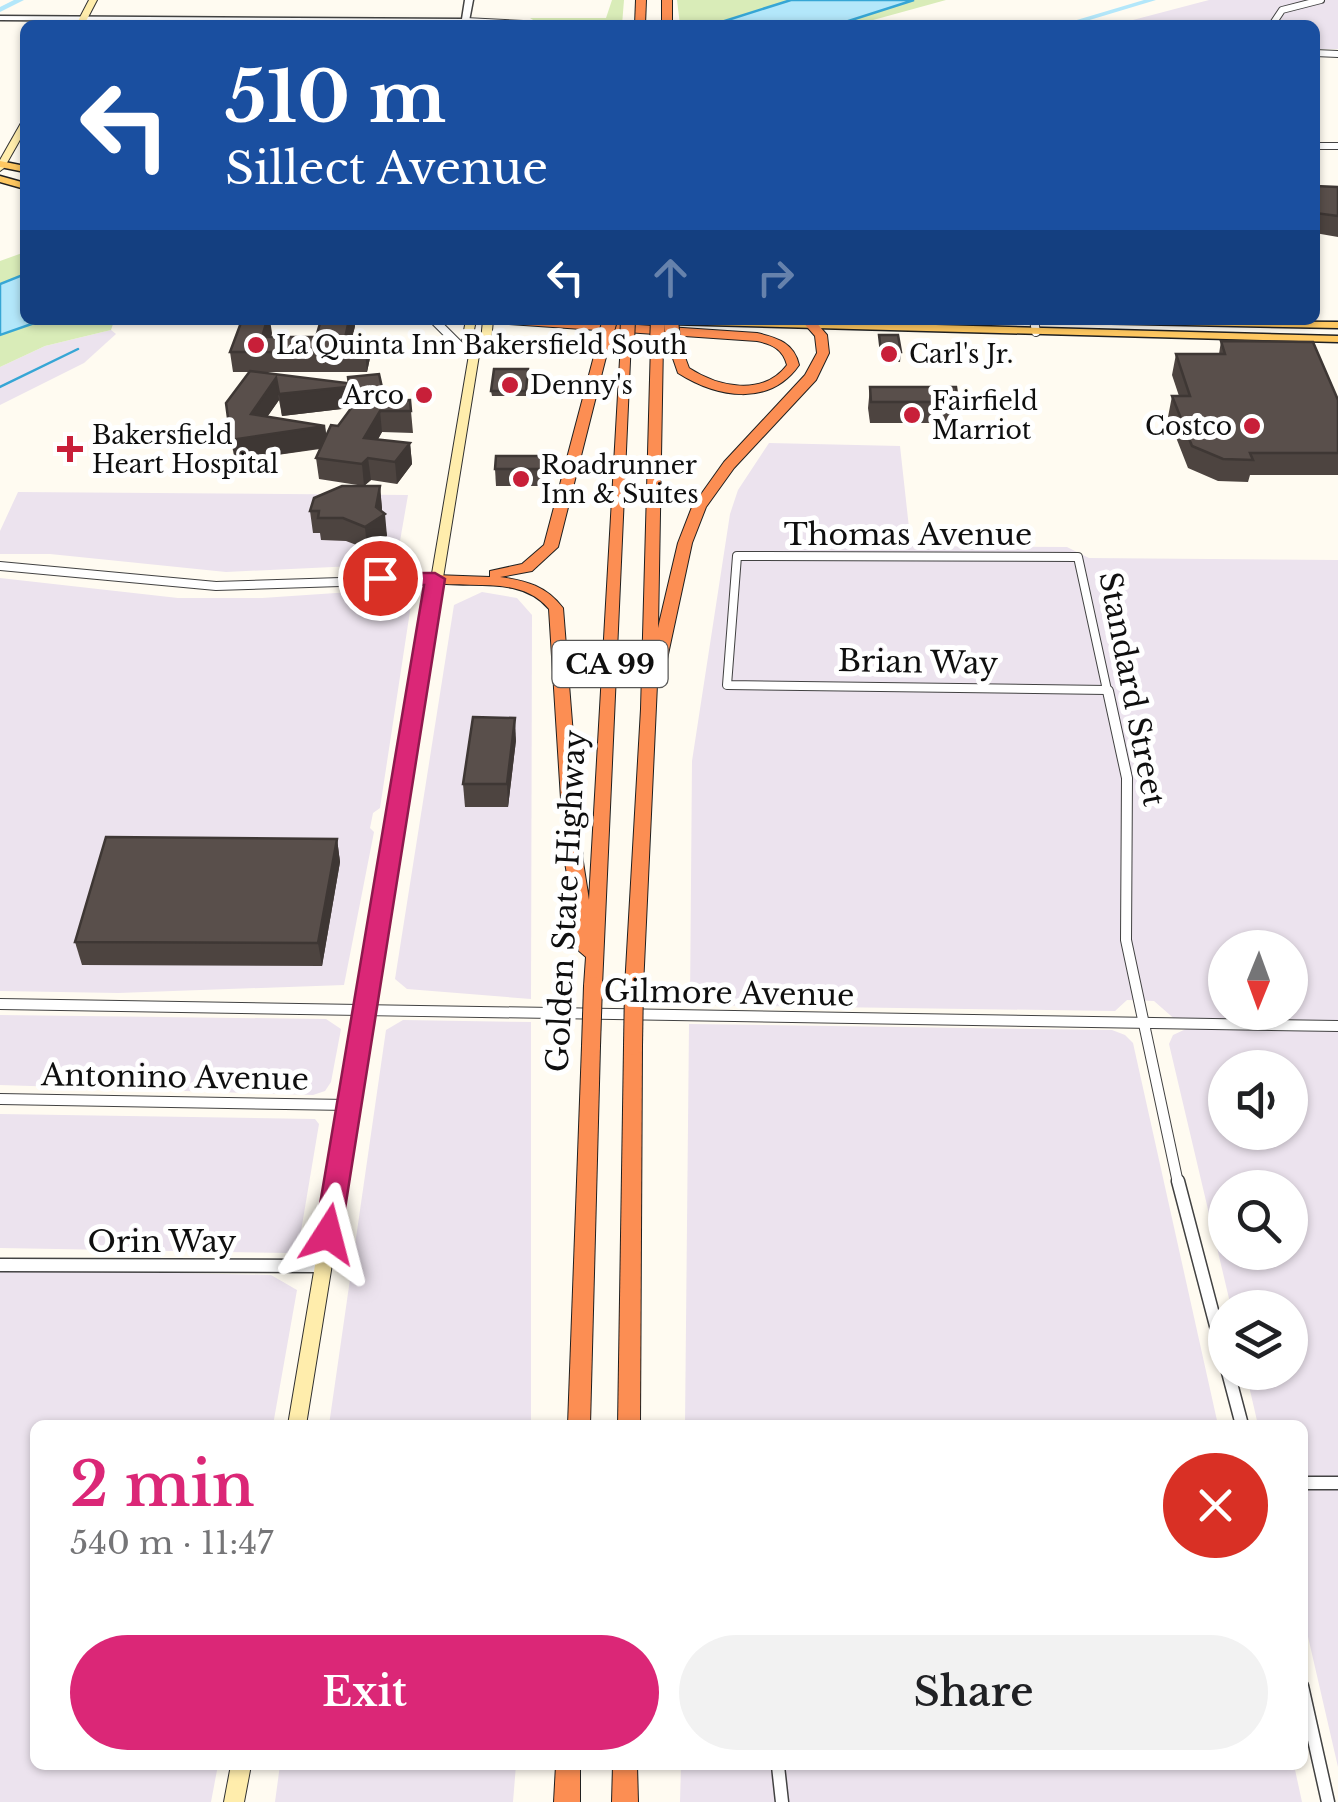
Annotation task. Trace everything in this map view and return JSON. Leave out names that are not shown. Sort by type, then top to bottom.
[{"type":"highway","points":[[586,325],[757,336],[782,346],[792,356],[793,365],[784,379],[767,386],[720,388],[683,370],[665,342],[670,325]]},
{"type":"highway","points":[[435,579],[458,574],[507,574],[527,568],[547,554],[558,527],[609,325]]},
{"type":"highway","name":"Golden State Highway","points":[[579,1420],[593,986],[629,325]]},
{"type":"highway","name":"CA 99","points":[[629,1420],[634,987],[665,342],[660,325]]},
{"type":"highway","points":[[650,709],[691,524],[729,465],[819,366],[823,354],[812,325]]},
{"type":"highway","points":[[435,579],[528,586],[546,595],[556,608],[574,862],[593,986]]},
{"type":"highway","points":[[567,1802],[568,1770]]},
{"type":"highway","points":[[625,1770],[625,1802]]},
{"type":"main road","points":[[1,166],[20,132]]},
{"type":"main road","points":[[470,325],[468,341],[475,348]]},
{"type":"main road","points":[[475,348],[486,342],[488,325]]},
{"type":"main road","points":[[924,325],[1338,338]]},
{"type":"main road","points":[[298,1420],[475,348]]},
{"type":"main road","points":[[234,1802],[239,1770]]},
{"type":"street","points":[[1275,20],[1282,10],[1321,0]]},
{"type":"street","points":[[0,18],[40,20]]},
{"type":"street","points":[[439,325],[462,348],[475,348]]},
{"type":"street","name":"Thomas Avenue","points":[[727,685],[737,556],[1078,557]]},
{"type":"street","name":"Standard Street","points":[[1078,557],[1130,803],[1124,912],[1142,1024],[1208,1291]]},
{"type":"street","points":[[0,566],[216,586],[435,579]]},
{"type":"street","name":"Brian Way","points":[[727,685],[1108,690]]},
{"type":"street","name":"Gilmore Avenue","points":[[0,1004],[1338,1026]]},
{"type":"street","name":"Antonino Avenue","points":[[0,1099],[348,1105]]},
{"type":"street","name":"Orin Way","points":[[0,1265],[323,1266]]},
{"type":"street","points":[[1233,1390],[1241,1420]]},
{"type":"street","points":[[1308,1483],[1338,1484]]},
{"type":"street","points":[[1308,1713],[1328,1802]]},
{"type":"street","points":[[778,1770],[782,1802]]},
{"type":"shaded area","points":[[1209,0],[1338,0],[1338,49],[1320,49],[1320,20],[1133,20]]},
{"type":"shaded area","points":[[111,330],[116,334],[84,363],[0,405],[0,367],[45,346]]},
{"type":"shaded area","points":[[769,443],[900,446],[911,546],[1067,547],[1089,558],[1338,560],[1338,1767],[1308,1637],[1308,1420],[1257,1420],[1250,1390],[1308,1390],[1308,1290],[1227,1290],[1222,1270],[1308,1270],[1308,1170],[1208,1170],[1208,1209],[1169,1044],[1173,1035],[1186,1029],[1154,1001],[1127,1000],[1115,1011],[690,1005],[692,761],[730,514],[738,490]]},
{"type":"shaded area","points":[[18,492],[408,495],[396,564],[226,572],[50,554],[0,554],[0,531]]},
{"type":"shaded area","points":[[0,578],[178,598],[262,598],[395,589],[412,598],[380,808],[373,813],[370,828],[374,832],[344,985],[118,993],[0,991]]},
{"type":"shaded area","points":[[482,592],[517,598],[532,615],[531,999],[407,989],[395,979],[454,605]]},
{"type":"shaded area","points":[[0,1015],[326,1019],[341,1029],[331,1082],[325,1091],[313,1095],[0,1085]]},
{"type":"shaded area","points":[[403,1020],[531,1022],[531,1420],[330,1420],[386,1030]]},
{"type":"shaded area","points":[[689,1024],[1112,1030],[1125,1035],[1133,1043],[1217,1420],[685,1420]]},
{"type":"shaded area","points":[[0,1114],[315,1119],[319,1124],[299,1243],[289,1253],[0,1248]]},
{"type":"shaded area","points":[[0,1269],[271,1275],[297,1290],[274,1420],[30,1420],[30,1770],[217,1770],[211,1802],[0,1802]]},
{"type":"shaded area","points":[[279,1770],[516,1770],[513,1802],[275,1802]]},
{"type":"shaded area","points":[[681,1770],[1295,1770],[1302,1802],[680,1802]]},
{"type":"green space","points":[[612,0],[624,0],[622,20],[530,18],[606,18]]},
{"type":"green space","points":[[677,0],[946,0],[873,20],[679,20]]},
{"type":"green space","points":[[20,254],[20,325],[113,325],[111,330],[45,346],[0,367],[0,261]]},
{"type":"water","points":[[791,0],[914,0],[852,20],[728,20]]},
{"type":"water","points":[[20,276],[20,325],[29,325],[0,335],[0,284]]},
{"type":"building","points":[[1320,186],[1338,187],[1338,216],[1320,214]]},
{"type":"building","points":[[240,325],[266,325],[262,337],[316,337],[320,325],[348,325],[345,338],[368,338],[365,352],[230,352]]},
{"type":"building","points":[[879,335],[898,335],[901,352],[881,352]]},
{"type":"building","name":"Costco","points":[[1221,341],[1313,342],[1338,400],[1338,453],[1250,453],[1253,460],[1223,459],[1192,446],[1172,396],[1190,396],[1176,354],[1225,354]]},
{"type":"building","name":"Denny's","points":[[494,369],[528,369],[526,391],[491,391]]},
{"type":"building","points":[[250,371],[347,383],[347,387],[279,394],[276,378],[251,414],[325,426],[231,440],[226,403]]},
{"type":"building","points":[[379,374],[385,401],[410,400],[411,411],[380,411],[364,438],[410,443],[395,462],[368,458],[362,464],[316,458],[331,425],[338,426],[352,407],[348,377]]},
{"type":"building","points":[[870,387],[956,387],[958,402],[871,402]]},
{"type":"building","points":[[496,456],[545,456],[544,469],[495,469]]},
{"type":"building","points":[[342,486],[380,486],[376,507],[385,514],[365,527],[343,518],[318,518],[319,511],[310,511],[314,498]]},
{"type":"building","points":[[473,717],[515,718],[507,784],[463,784]]},
{"type":"building","points":[[106,837],[337,839],[318,943],[75,942]]},
{"type":"waterway","points":[[0,10],[20,0]]},
{"type":"waterway","points":[[1082,20],[1152,0]]},
{"type":"waterway","points":[[0,387],[78,349]]},
{"type":"place","name":"La Quinta Inn Bakersfield South","points":[[256,345]]},
{"type":"place","name":"Carl's Jr.","points":[[889,354]]},
{"type":"place","name":"Denny's","points":[[510,385]]},
{"type":"place","name":"Arco","points":[[424,395]]},
{"type":"place","name":"Fairfield Marriot","points":[[912,415]]},
{"type":"place","name":"Costco","points":[[1252,426]]},
{"type":"place","name":"Bakersfield Heart Hospital","points":[[70,449]]},
{"type":"place","name":"Roadrunner Inn & Suites","points":[[521,479]]},
{"type":"route","points":[[328,1234],[413,733],[435,579],[380,578]]}]
